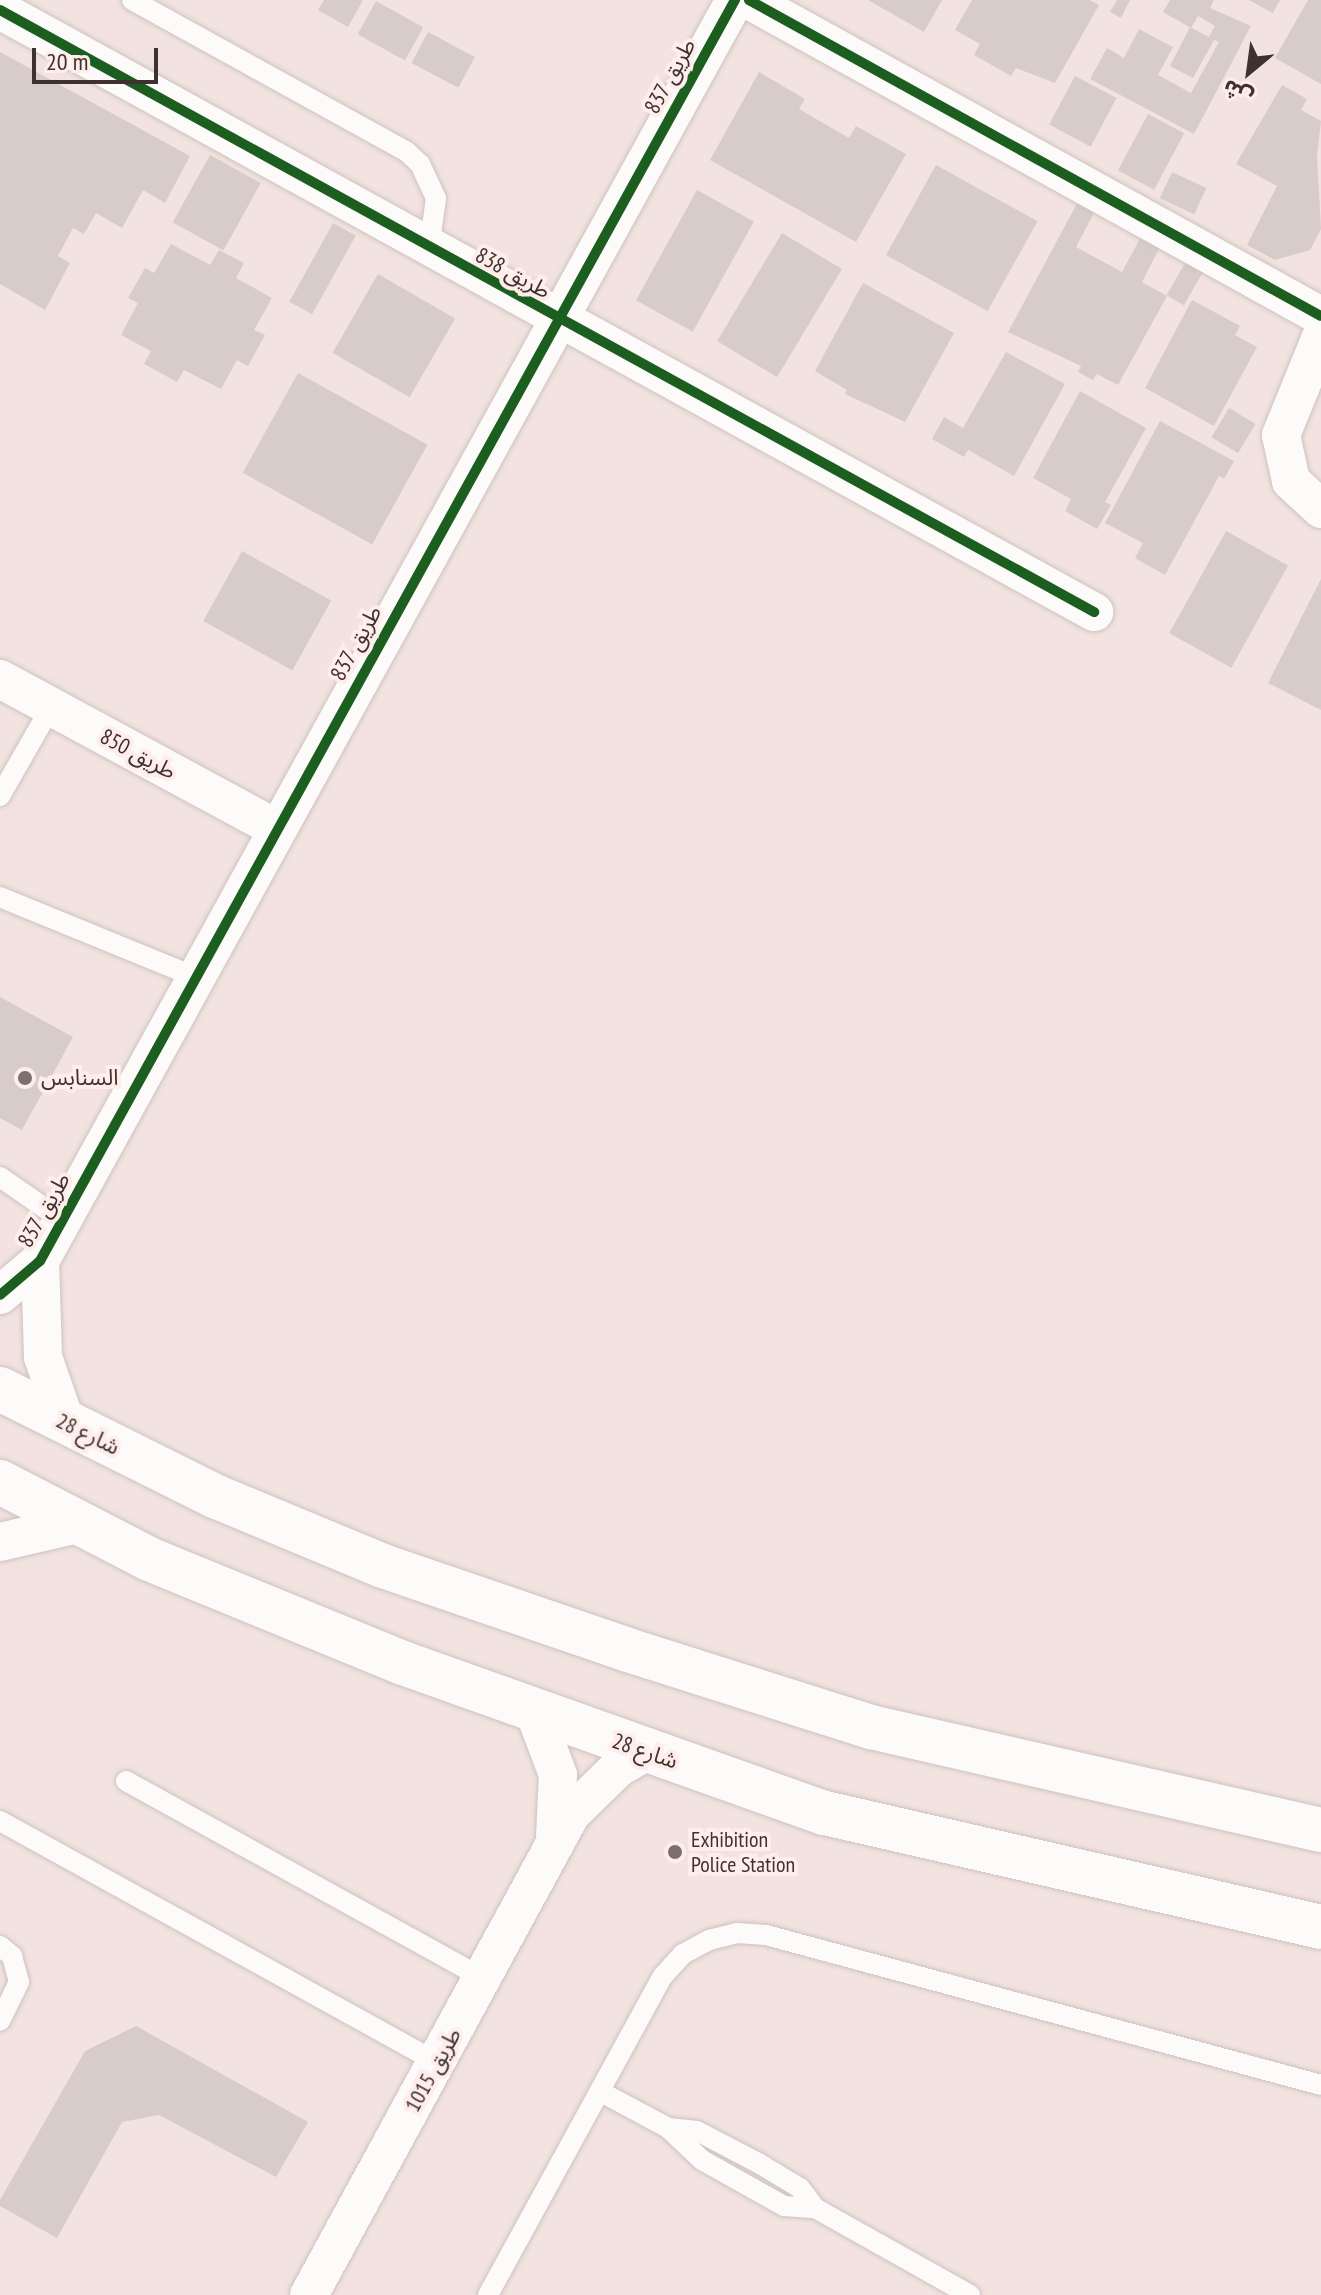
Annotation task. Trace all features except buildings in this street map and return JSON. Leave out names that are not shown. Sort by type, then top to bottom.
[{"type":"main road","name":"شارع 28","points":[[0,1389],[217,1497],[383,1566],[628,1650],[871,1727],[1321,1830]]},
{"type":"main road","name":"شارع 28","points":[[0,1482],[78,1524],[403,1663],[825,1813],[1321,1927]]},
{"type":"street","name":"طريق 837","points":[[0,1295],[40,1261],[735,0]]},
{"type":"street","points":[[749,0],[1321,316]]},
{"type":"street","name":"طريق 838","points":[[0,10],[557,320],[1094,612]]},
{"type":"street","points":[[1321,337],[1281,435],[1291,481],[1321,509]]},
{"type":"street","name":"طريق 850","points":[[0,679],[276,828]]},
{"type":"street","name":"طريق 837","points":[[40,1261],[43,1357],[66,1423]]},
{"type":"street","points":[[0,1542],[78,1524]]},
{"type":"street","points":[[534,1711],[558,1775],[560,1809],[554,1843]]},
{"type":"street","points":[[554,1843],[593,1789],[647,1751]]},
{"type":"street","name":"طريق 1015","points":[[309,2295],[554,1843]]},
{"type":"lane","points":[[132,0],[407,152],[420,164],[436,198],[429,248]]},
{"type":"lane","points":[[0,796],[51,707]]},
{"type":"lane","points":[[0,897],[195,977]]},
{"type":"lane","points":[[0,1177],[62,1220]]},
{"type":"lane","points":[[126,1781],[483,1978]]},
{"type":"lane","points":[[0,1821],[437,2062]]},
{"type":"lane","points":[[488,2295],[663,1976],[683,1954],[709,1940],[737,1933],[797,1943],[1321,2085]]},
{"type":"lane","points":[[0,1946],[12,1956],[19,1982],[0,2021]]},
{"type":"lane","points":[[601,2092],[668,2128],[697,2131],[760,2164],[800,2188],[815,2208],[960,2293]]},
{"type":"cycle path","points":[[0,1295],[40,1261],[735,0]]},
{"type":"cycle path","points":[[749,0],[1321,316]]},
{"type":"cycle path","points":[[0,10],[1094,612]]},
{"type":"place","name":"السنابس","points":[[25,1078]]},
{"type":"place","name":"Exhibition Police Station","points":[[675,1852]]}]
